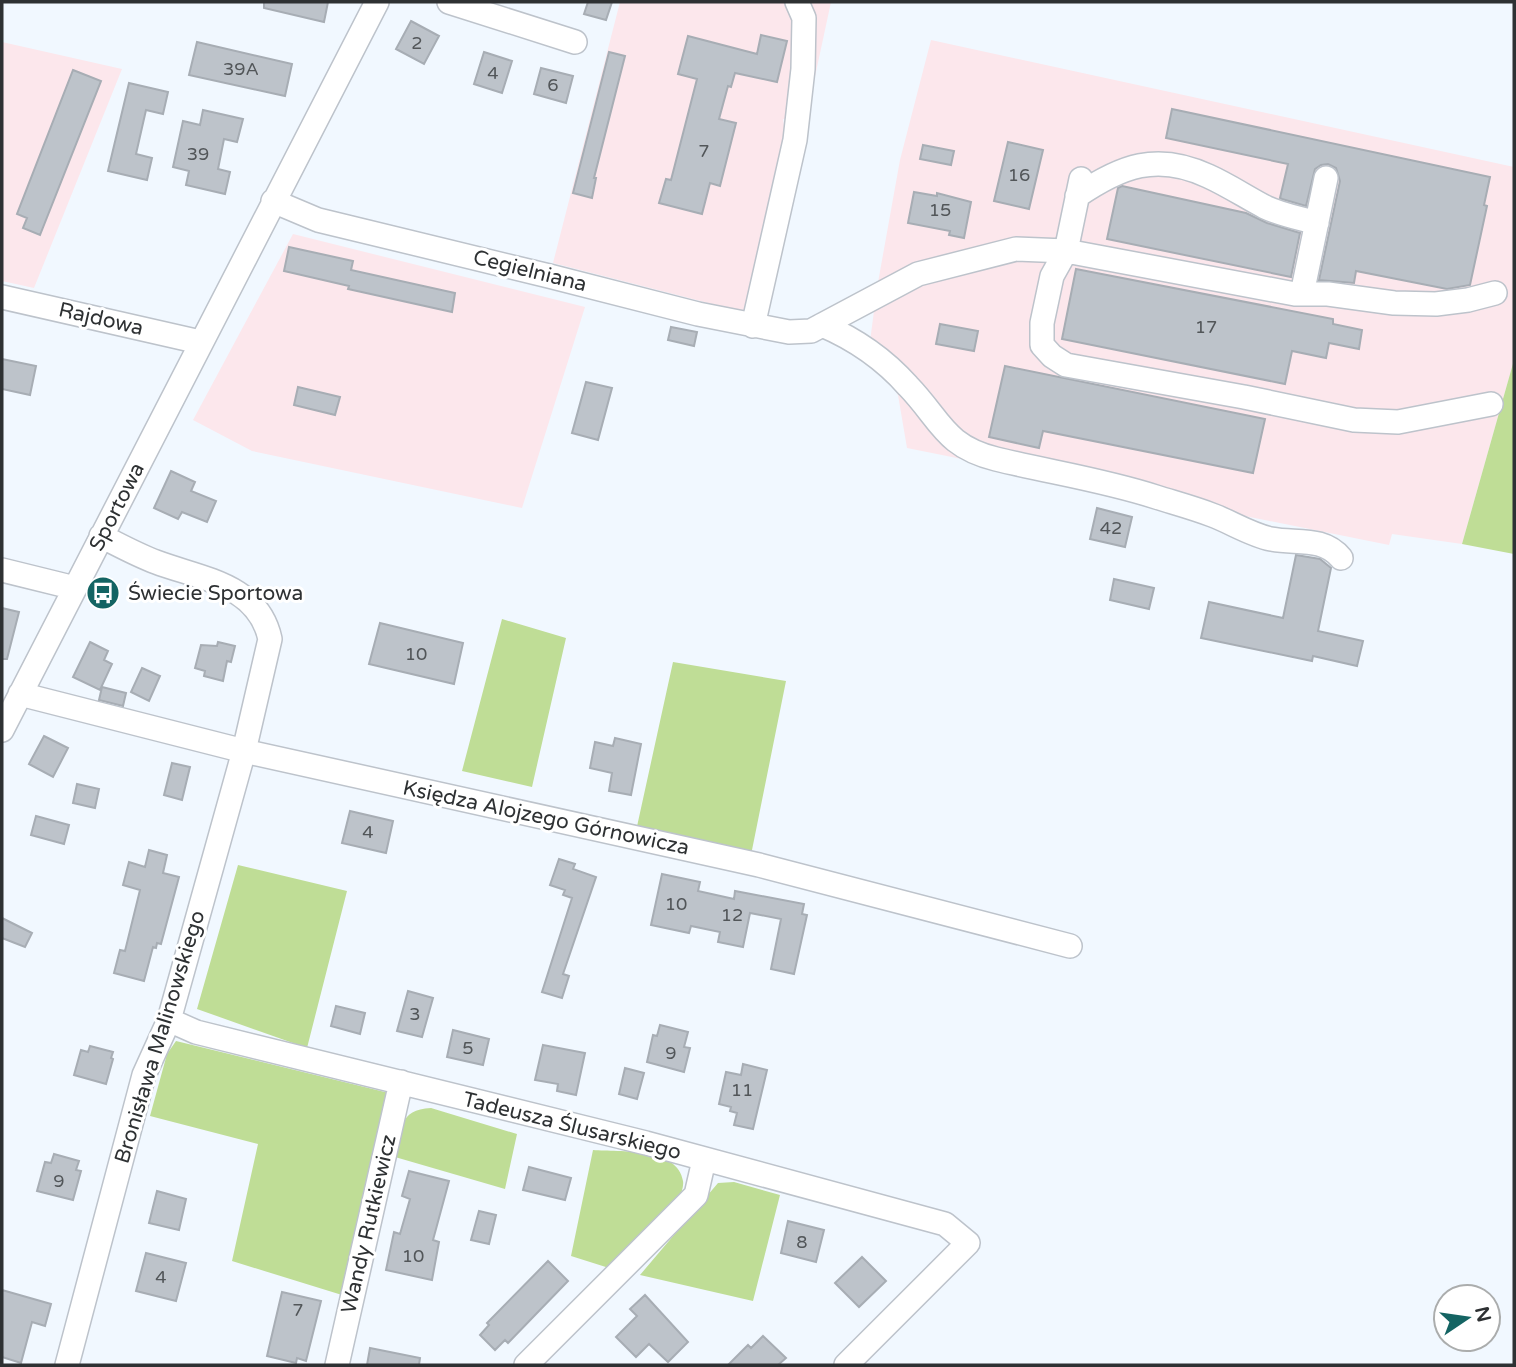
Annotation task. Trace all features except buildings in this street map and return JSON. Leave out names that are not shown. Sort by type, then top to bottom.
[{"type":"street","name":"Sportowa","points":[[2,730],[376,2]]},
{"type":"street","points":[[449,2],[575,43]]},
{"type":"street","points":[[753,326],[795,140],[803,69],[804,18],[797,2]]},
{"type":"street","points":[[1317,223],[1268,208],[1206,175],[1176,165],[1149,164],[1120,170],[1079,187],[1066,251],[1052,276],[1042,323],[1042,345],[1066,365],[1354,420],[1398,422],[1491,404]]},
{"type":"street","points":[[1302,294],[1326,178]]},
{"type":"street","name":"Cegielniana","points":[[273,201],[317,220],[549,275],[698,314],[789,332],[811,331],[918,274],[1016,249],[1066,251],[1302,294],[1328,294],[1394,303],[1436,304],[1495,293]]},
{"type":"street","name":"Rajdowa","points":[[2,297],[200,342]]},
{"type":"street","points":[[822,326],[846,335],[878,356],[909,387],[953,440],[967,449],[996,459],[1117,484],[1211,514],[1271,539],[1320,544],[1334,549],[1341,558]]},
{"type":"street","name":"Bronisława Malinowskiego","points":[[67,1365],[144,1075],[169,1020],[244,751],[270,639],[267,623],[257,607],[233,589],[153,561],[101,536]]},
{"type":"street","points":[[2,570],[75,588]]},
{"type":"street","name":"Księdza Alojzego Górnowicza","points":[[20,694],[244,751],[759,865],[1070,946]]},
{"type":"street","name":"Tadeusza Ślusarskiego","points":[[169,1020],[196,1031],[646,1143],[945,1224],[968,1243],[846,1365]]},
{"type":"street","name":"Wandy Rutkiewicz","points":[[337,1365],[401,1082]]},
{"type":"street","points":[[526,1365],[696,1195],[704,1160]]},
{"type":"shaded area","points":[[620,2],[831,2],[805,123],[783,119],[787,144],[752,301],[743,312],[553,263]]},
{"type":"shaded area","points":[[931,40],[1514,167],[1514,360],[1462,544],[1392,534],[1389,545],[907,448],[898,395],[869,349],[900,160]]},
{"type":"shaded area","points":[[2,42],[122,69],[34,288],[2,281]]},
{"type":"shaded area","points":[[293,234],[585,307],[522,508],[252,451],[193,420]]},
{"type":"green space","points":[[1514,360],[1514,554],[1462,544]]},
{"type":"green space","points":[[502,619],[566,638],[532,787],[462,771]]},
{"type":"green space","points":[[673,662],[786,681],[751,855],[636,831]]},
{"type":"green space","points":[[238,865],[347,891],[307,1048],[197,1009]]},
{"type":"green space","points":[[176,1041],[389,1093],[342,1295],[232,1261],[258,1144],[150,1116],[167,1054]]},
{"type":"green space","points":[[431,1108],[517,1134],[505,1189],[395,1157],[403,1123],[407,1117]]},
{"type":"green space","points":[[593,1150],[632,1152],[659,1157],[679,1170],[683,1181],[680,1198],[609,1268],[571,1256]]},
{"type":"green space","points":[[734,1182],[780,1195],[753,1301],[640,1275],[718,1183]]},
{"type":"place","name":"Świecie Sportowa","points":[[103,593]]}]
